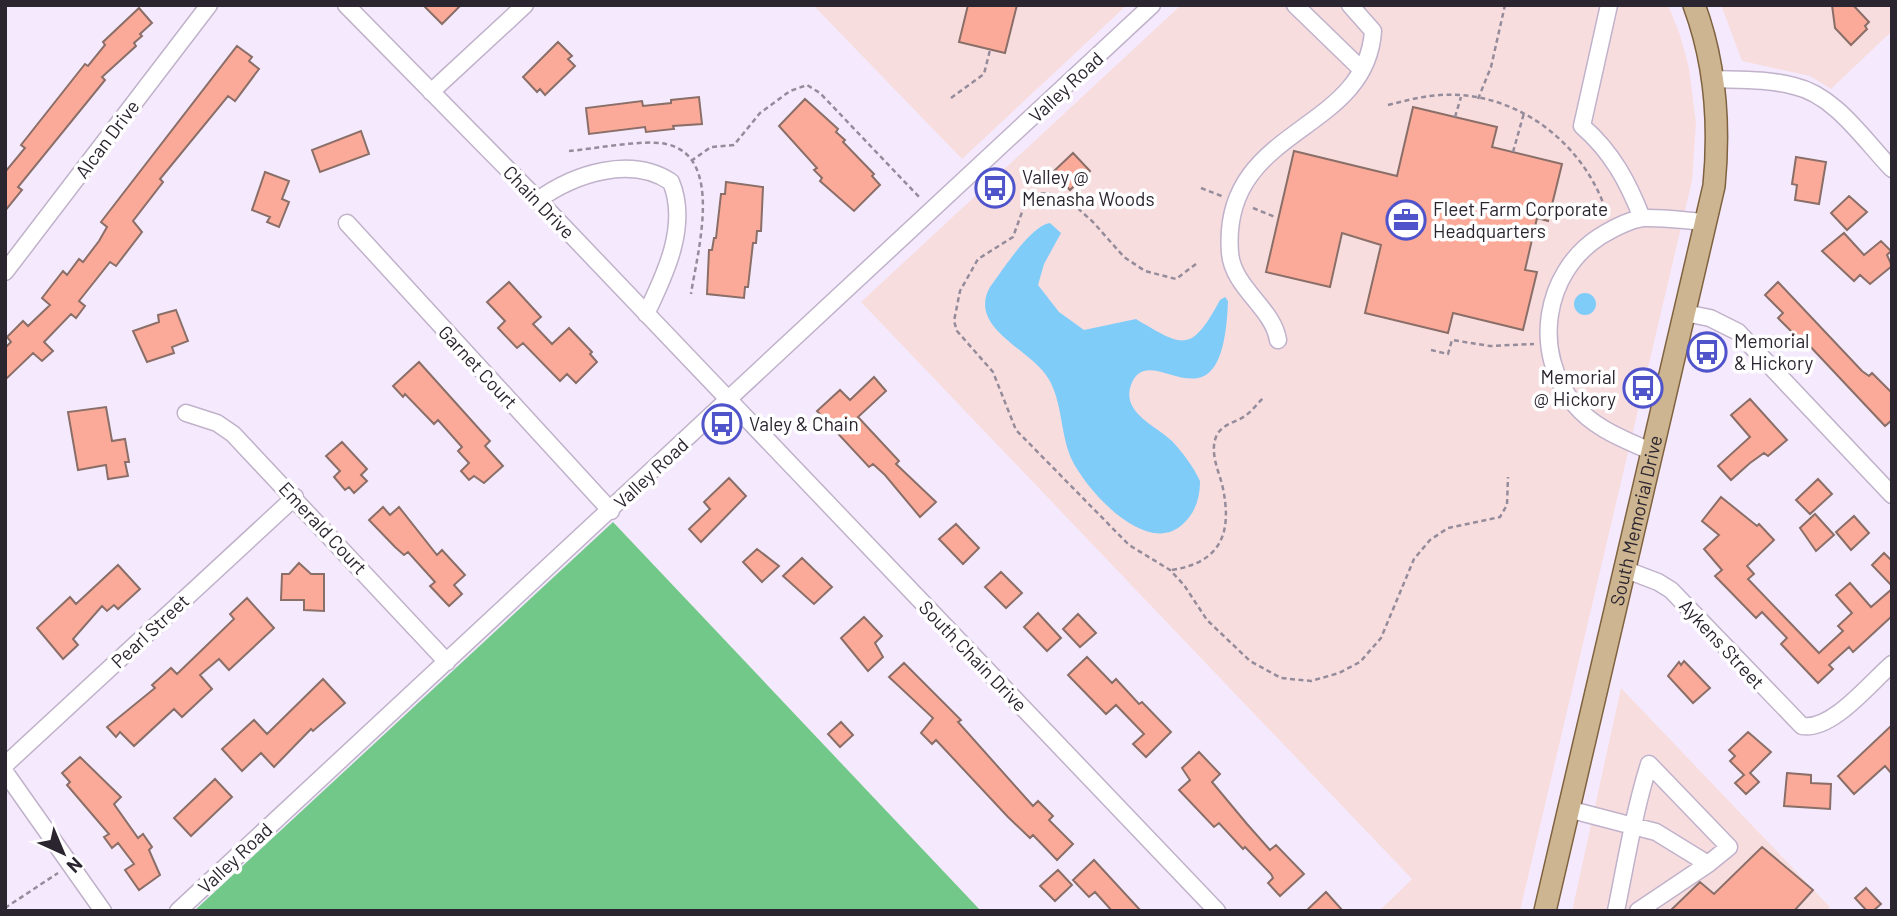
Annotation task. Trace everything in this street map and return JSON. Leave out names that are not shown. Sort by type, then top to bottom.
[{"type":"main road","name":"South Memorial Drive","points":[[1545,911],[1707,222],[1718,149],[1713,79],[1695,5]]},
{"type":"street","name":"Alcan Drive","points":[[5,272],[209,5]]},
{"type":"street","name":"Chain Drive","points":[[346,5],[729,400]]},
{"type":"street","points":[[431,92],[526,5]]},
{"type":"street","name":"Valley Road","points":[[178,911],[1152,5]]},
{"type":"street","points":[[1295,5],[1362,70]]},
{"type":"street","points":[[1278,340],[1276,325],[1252,299],[1230,257],[1230,229],[1235,200],[1250,172],[1266,155],[1343,97],[1362,70],[1371,48],[1373,31],[1350,5]]},
{"type":"street","points":[[1609,5],[1583,126],[1612,156],[1631,189],[1642,218]]},
{"type":"street","points":[[1713,79],[1778,83],[1815,93],[1830,104],[1892,169]]},
{"type":"street","points":[[538,200],[559,185],[611,171],[642,168],[671,182],[679,200],[678,223],[667,266],[646,314]]},
{"type":"street","points":[[1652,452],[1610,433],[1574,404],[1550,355],[1547,324],[1565,271],[1583,247],[1612,228],[1642,218],[1707,222]]},
{"type":"street","name":"Garnet Court","points":[[347,223],[611,510]]},
{"type":"street","points":[[1685,313],[1710,318],[1738,332],[1892,495]]},
{"type":"street","name":"South Chain Drive","points":[[729,400],[1217,911]]},
{"type":"street","name":"Emerald Court","points":[[186,413],[217,423],[233,434],[447,662]]},
{"type":"street","name":"Pearl Street","points":[[5,765],[295,497]]},
{"type":"street","name":"Aykens Street","points":[[1624,569],[1671,590],[1794,720],[1813,728],[1830,721],[1892,664]]},
{"type":"street","points":[[1616,911],[1649,764],[1729,847],[1709,864],[1638,911]]},
{"type":"street","points":[[5,772],[103,911]]},
{"type":"street","points":[[1568,809],[1656,832],[1709,864]]},
{"type":"path","points":[[1478,99],[1491,67],[1505,5]]},
{"type":"path","points":[[951,98],[984,74],[990,50]]},
{"type":"path","points":[[691,161],[711,148],[734,145],[760,114],[790,91],[807,85],[820,93],[933,211]]},
{"type":"path","points":[[1455,117],[1461,96]]},
{"type":"path","points":[[1388,105],[1419,97],[1461,96],[1524,113],[1545,124],[1589,172],[1600,190],[1608,218]]},
{"type":"path","points":[[1513,152],[1524,113]]},
{"type":"path","points":[[569,151],[660,143],[675,148],[691,161],[700,176],[703,195],[691,294]]},
{"type":"path","points":[[1196,264],[1176,279],[1145,271],[1124,257],[1073,202],[1052,192],[1039,193],[1027,201],[1022,209],[1013,237],[978,259],[960,291],[954,312],[957,331],[999,384],[1016,430],[1129,545],[1170,570],[1208,620],[1250,662],[1282,678],[1311,681],[1326,678],[1360,662],[1374,648],[1390,623],[1415,559],[1430,540],[1448,528],[1494,520],[1505,512],[1508,477]]},
{"type":"path","points":[[1245,204],[1275,217]]},
{"type":"path","points":[[1431,350],[1448,354],[1452,340],[1481,346],[1536,344]]},
{"type":"path","points":[[1170,570],[1204,562],[1220,544],[1224,533],[1225,500],[1214,455],[1214,440],[1223,428],[1245,416],[1264,397]]},
{"type":"path","points":[[5,908],[70,865]]},
{"type":"shaded area","points":[[813,5],[1127,5],[962,159]]},
{"type":"shaded area","points":[[1181,5],[1668,5],[1680,35],[1689,68],[1696,123],[1692,181],[1520,911],[1379,911],[1412,879],[861,302]]},
{"type":"shaded area","points":[[1721,5],[1892,5],[1892,31],[1831,89],[1810,76],[1742,61]]},
{"type":"shaded area","points":[[1621,688],[1830,907],[1826,911],[1572,911]]},
{"type":"green space","points":[[613,522],[981,911],[194,911]]},
{"type":"water","points":[[1050,223],[1061,233],[1044,264],[1038,285],[1059,312],[1084,330],[1136,319],[1176,340],[1185,340],[1201,330],[1220,300],[1225,297],[1228,301],[1223,344],[1213,368],[1200,378],[1184,378],[1153,370],[1140,372],[1131,385],[1129,395],[1136,411],[1172,441],[1188,460],[1200,481],[1198,498],[1191,514],[1183,524],[1169,532],[1153,533],[1136,527],[1104,503],[1091,488],[1068,450],[1056,397],[1048,378],[1040,367],[1004,337],[987,314],[985,301],[990,287],[1026,240],[1042,226]]},
{"type":"water","points":[[1585,293],[1593,296],[1596,304],[1593,312],[1585,315],[1577,312],[1574,304],[1577,296]]},
{"type":"building","points":[[423,5],[461,5],[442,24]]},
{"type":"building","points":[[968,5],[1017,5],[1005,53],[959,42]]},
{"type":"building","points":[[1832,5],[1853,5],[1869,22],[1865,26],[1867,29],[1851,45],[1835,28]]},
{"type":"building","points":[[139,8],[152,23],[140,34],[142,36],[134,43],[136,46],[102,77],[105,80],[18,187],[22,190],[5,211],[5,172],[25,148],[21,145],[85,64],[88,66],[105,45],[103,42]]},
{"type":"building","points":[[558,42],[572,56],[568,59],[575,66],[545,95],[540,89],[537,92],[523,77]]},
{"type":"building","points":[[237,46],[252,57],[249,61],[259,69],[235,101],[228,96],[160,179],[163,182],[133,221],[142,232],[116,266],[110,262],[79,301],[85,306],[76,318],[71,314],[44,342],[53,351],[42,361],[33,353],[5,380],[5,348],[11,342],[7,337],[23,321],[28,326],[50,305],[42,298],[63,271],[67,275],[79,259],[83,262],[107,227],[101,222]]},
{"type":"building","points":[[699,97],[702,124],[673,126],[674,129],[646,132],[645,127],[589,134],[586,108],[642,101],[643,106]]},
{"type":"building","points":[[805,99],[838,129],[836,132],[845,140],[843,142],[874,174],[872,176],[880,185],[854,211],[820,181],[822,178],[814,170],[817,168],[779,126]]},
{"type":"building","name":"Fleet Farm Corporate Headquarters","points":[[1413,107],[1497,127],[1492,147],[1562,164],[1548,221],[1537,218],[1525,270],[1537,272],[1523,330],[1453,313],[1448,333],[1365,313],[1381,245],[1342,233],[1330,287],[1266,272],[1294,151],[1397,176]]},
{"type":"building","points":[[361,131],[369,154],[320,172],[312,150]]},
{"type":"building","points":[[1073,153],[1090,171],[1070,190],[1053,172]]},
{"type":"building","points":[[1796,157],[1826,162],[1819,204],[1795,200],[1797,185],[1792,184]]},
{"type":"building","points":[[265,172],[289,181],[282,199],[289,202],[279,227],[267,222],[270,217],[252,210]]},
{"type":"building","points":[[726,182],[763,187],[761,231],[757,231],[756,243],[753,243],[748,287],[745,287],[744,298],[707,294],[709,250],[712,250],[716,238],[721,194],[725,194]]},
{"type":"building","points":[[1849,196],[1867,212],[1847,230],[1831,213]]},
{"type":"building","points":[[1844,233],[1864,255],[1881,241],[1891,251],[1887,255],[1892,266],[1870,284],[1860,275],[1854,281],[1822,251]]},
{"type":"building","points":[[509,282],[541,317],[533,324],[552,344],[569,328],[592,352],[590,354],[597,362],[576,383],[567,374],[560,381],[523,343],[517,348],[498,328],[505,321],[487,302]]},
{"type":"building","points":[[1778,282],[1862,371],[1869,376],[1872,373],[1892,393],[1892,420],[1885,426],[1806,342],[1804,344],[1778,318],[1783,313],[1765,295]]},
{"type":"building","points":[[176,310],[188,341],[172,347],[174,353],[147,362],[133,331],[159,322],[158,315]]},
{"type":"building","points":[[419,362],[490,441],[485,446],[503,466],[484,483],[474,476],[469,480],[461,471],[469,463],[458,451],[462,447],[438,420],[434,424],[405,394],[403,397],[393,386]]},
{"type":"building","points":[[874,377],[886,391],[858,417],[899,461],[896,464],[936,502],[920,517],[885,475],[873,464],[869,467],[817,411],[840,390],[850,400]]},
{"type":"building","points":[[1750,399],[1787,440],[1768,456],[1764,453],[1750,463],[1731,480],[1718,466],[1750,437],[1731,415]]},
{"type":"building","points":[[106,407],[112,441],[125,439],[129,462],[125,462],[128,476],[108,479],[106,465],[78,470],[68,412]]},
{"type":"building","points":[[342,442],[367,469],[361,475],[367,481],[354,493],[349,487],[345,490],[334,477],[340,471],[326,456]]},
{"type":"building","points":[[729,478],[746,496],[701,542],[689,529],[710,509],[704,502]]},
{"type":"building","points":[[1818,479],[1832,494],[1810,514],[1796,500]]},
{"type":"building","points":[[1721,497],[1757,526],[1759,524],[1774,540],[1747,566],[1754,574],[1748,579],[1819,653],[1843,631],[1838,626],[1852,613],[1836,595],[1850,583],[1871,607],[1892,589],[1892,616],[1853,652],[1849,647],[1829,665],[1833,669],[1818,683],[1781,644],[1787,638],[1762,612],[1756,618],[1715,576],[1722,570],[1704,549],[1719,535],[1702,521]]},
{"type":"building","points":[[383,507],[390,515],[399,507],[437,555],[442,550],[465,575],[454,585],[462,594],[449,606],[430,586],[435,582],[408,552],[404,555],[369,520]]},
{"type":"building","points":[[1815,514],[1834,535],[1816,551],[1800,528]]},
{"type":"building","points":[[1854,516],[1869,533],[1851,550],[1836,532]]},
{"type":"building","points":[[956,524],[979,548],[963,564],[939,539]]},
{"type":"building","points":[[757,549],[779,566],[762,582],[743,562]]},
{"type":"building","points":[[1884,553],[1892,561],[1892,586],[1872,565]]},
{"type":"building","points":[[802,558],[832,587],[814,604],[783,576]]},
{"type":"building","points":[[299,563],[311,574],[324,574],[324,611],[304,610],[304,600],[281,600],[282,574],[289,574]]},
{"type":"building","points":[[118,565],[140,589],[118,609],[114,605],[107,611],[102,606],[73,639],[78,645],[63,659],[37,628],[70,597],[76,604]]},
{"type":"building","points":[[1001,572],[1022,593],[1006,608],[985,587]]},
{"type":"building","points":[[247,598],[274,628],[229,670],[219,659],[200,675],[212,689],[182,717],[174,709],[134,746],[120,732],[116,737],[107,727],[155,688],[152,685],[171,668],[177,674],[234,619],[230,614]]},
{"type":"building","points":[[1038,613],[1061,638],[1047,651],[1024,627]]},
{"type":"building","points":[[1078,614],[1096,633],[1080,647],[1063,629]]},
{"type":"building","points":[[864,617],[882,636],[875,643],[883,657],[868,671],[841,638]]},
{"type":"building","points":[[1087,657],[1112,683],[1116,679],[1139,704],[1142,702],[1171,732],[1146,757],[1133,744],[1144,734],[1116,705],[1106,714],[1068,675]]},
{"type":"building","points":[[1684,661],[1710,688],[1693,703],[1668,676],[1679,662],[1681,665]]},
{"type":"building","points":[[904,663],[961,720],[958,722],[1033,806],[1038,801],[1053,816],[1049,820],[1073,844],[1057,860],[1033,835],[1030,838],[1008,817],[936,740],[932,744],[921,733],[933,718],[889,677]]},
{"type":"building","points":[[323,679],[345,703],[313,731],[311,729],[274,767],[261,753],[242,771],[222,749],[254,720],[267,734]]},
{"type":"building","points":[[841,722],[853,735],[840,747],[828,734]]},
{"type":"building","points":[[1892,725],[1892,774],[1885,766],[1854,794],[1838,776]]},
{"type":"building","points":[[1748,732],[1771,752],[1750,773],[1759,782],[1746,794],[1735,783],[1744,775],[1730,761],[1735,756],[1729,750]]},
{"type":"building","points":[[1199,752],[1220,774],[1212,782],[1247,824],[1270,850],[1276,845],[1304,874],[1280,896],[1268,883],[1273,878],[1271,874],[1219,823],[1214,827],[1179,790],[1190,780],[1182,768]]},
{"type":"building","points":[[80,757],[121,797],[114,804],[138,838],[143,834],[152,847],[149,850],[160,875],[139,890],[125,870],[134,864],[118,843],[112,848],[104,837],[109,834],[67,785],[70,782],[62,773]]},
{"type":"building","points":[[1787,773],[1811,775],[1811,783],[1831,784],[1830,809],[1784,806]]},
{"type":"building","points":[[215,779],[232,797],[191,836],[174,818]]},
{"type":"building","points":[[1762,847],[1813,890],[1794,911],[1670,911],[1700,882],[1714,894]]},
{"type":"building","points":[[1094,860],[1141,911],[1112,911],[1095,892],[1089,897],[1073,880]]},
{"type":"building","points":[[1058,870],[1072,885],[1055,901],[1040,886]]},
{"type":"building","points":[[1866,888],[1881,904],[1873,911],[1867,911],[1855,898]]},
{"type":"building","points":[[1326,892],[1343,911],[1306,911]]},
{"type":"place","name":"Valley @ Menasha Woods","points":[[995,188]]},
{"type":"place","name":"Fleet Farm Corporate Headquarters","points":[[1406,220]]},
{"type":"place","name":"Memorial & Hickory","points":[[1707,352]]},
{"type":"place","name":"Memorial @ Hickory","points":[[1643,388]]},
{"type":"place","name":"Valey & Chain","points":[[722,424]]}]
